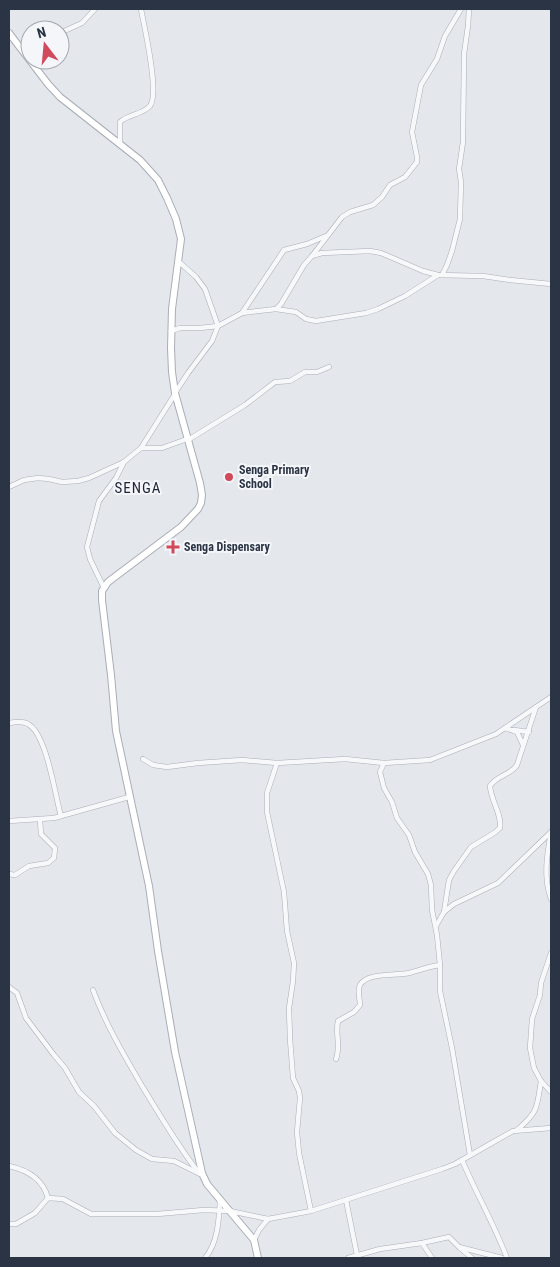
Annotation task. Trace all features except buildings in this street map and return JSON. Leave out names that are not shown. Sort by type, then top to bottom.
[{"type":"street","points":[[70,28],[82,23],[94,9]]},
{"type":"street","points":[[120,145],[120,122],[145,110],[151,105],[154,96],[152,72],[141,9]]},
{"type":"street","points":[[276,309],[326,236],[346,214],[368,208],[378,200],[390,185],[404,177],[417,162],[412,132],[421,86],[437,59],[445,36],[461,9]]},
{"type":"street","points":[[171,331],[180,328],[218,326],[242,313],[276,309],[296,312],[306,319],[316,321],[366,313],[405,296],[440,275],[450,258],[460,219],[461,182],[459,169],[464,126],[464,54],[468,26],[468,9]]},
{"type":"street","points":[[9,33],[20,48]]},
{"type":"street","points":[[37,70],[71,107],[145,164],[158,180],[167,198],[176,219],[181,239],[171,331],[172,372],[175,394],[201,488],[201,503],[181,528],[108,582],[104,588],[102,600],[113,710],[129,797],[149,886],[175,1052],[202,1176]]},
{"type":"street","points":[[242,313],[284,250],[307,244],[326,236]]},
{"type":"street","points":[[312,256],[322,253],[370,251],[381,253],[423,271],[440,275],[484,276],[551,284]]},
{"type":"street","points":[[9,487],[15,482],[38,478],[62,482],[78,481],[124,462],[142,448],[188,373],[212,341],[218,326],[206,289],[178,261]]},
{"type":"street","points":[[142,448],[162,448],[187,440],[245,405],[275,382],[290,381],[305,372],[317,372],[329,367]]},
{"type":"street","points":[[104,588],[90,559],[87,547],[99,500],[116,478],[124,462]]},
{"type":"street","points":[[143,759],[152,765],[167,767],[242,760],[277,764],[345,759],[384,763],[430,760],[505,728],[551,697]]},
{"type":"street","points":[[435,927],[444,912],[449,880],[454,871],[471,847],[500,828],[500,817],[494,804],[490,786],[499,778],[514,770],[517,765],[536,707]]},
{"type":"street","points":[[9,723],[28,723],[38,734],[53,777],[61,816]]},
{"type":"street","points":[[505,728],[529,732]]},
{"type":"street","points":[[513,730],[518,735],[522,746]]},
{"type":"street","points":[[384,763],[380,772],[384,788],[392,802],[397,818],[409,834],[418,858],[430,880],[440,965],[440,991],[448,1025],[470,1155]]},
{"type":"street","points":[[277,764],[268,793],[268,812],[284,892],[287,931],[294,963],[289,1008],[290,1039],[293,1078],[300,1098],[299,1153],[312,1210]]},
{"type":"street","points":[[9,820],[40,820],[61,816],[129,797]]},
{"type":"street","points":[[9,874],[15,875],[29,866],[48,863],[54,858],[55,848],[41,834],[40,820]]},
{"type":"street","points":[[444,912],[464,899],[498,883],[551,832]]},
{"type":"street","points":[[551,832],[545,872],[551,899]]},
{"type":"street","points":[[551,954],[541,983],[540,995],[531,1027],[532,1062],[541,1081],[551,1092]]},
{"type":"street","points":[[336,1059],[339,1052],[336,1027],[338,1021],[354,1012],[360,1005],[358,987],[361,983],[376,976],[409,973],[426,967],[440,965]]},
{"type":"street","points":[[9,987],[17,993],[26,1018],[65,1068],[79,1092],[94,1106],[115,1132],[136,1150],[152,1160],[174,1161],[202,1176]]},
{"type":"street","points":[[93,990],[99,1006],[127,1060],[166,1126],[220,1200],[254,1240],[258,1258]]},
{"type":"street","points":[[9,1224],[16,1224],[35,1213],[48,1198],[56,1197],[91,1214],[158,1214],[204,1210],[230,1211],[268,1219],[312,1210],[442,1169],[516,1130],[532,1117],[540,1096],[541,1081]]},
{"type":"street","points":[[516,1130],[551,1128]]},
{"type":"street","points":[[462,1160],[497,1232],[507,1258]]},
{"type":"street","points":[[9,1166],[36,1177],[45,1189],[48,1198]]},
{"type":"street","points":[[205,1258],[210,1253],[215,1238],[220,1200]]},
{"type":"street","points":[[346,1200],[357,1255]]},
{"type":"street","points":[[254,1240],[268,1219]]},
{"type":"street","points":[[348,1258],[357,1255],[364,1256],[380,1249],[449,1237],[472,1258]]},
{"type":"street","points":[[422,1243],[432,1258]]},
{"type":"street","points":[[460,1247],[502,1258]]},
{"type":"place","name":"Senga Primary School","points":[[229,477]]},
{"type":"place","name":"Senga Dispensary","points":[[173,547]]},
{"type":"district","name":"SENGA","points":[[138,488]]}]
